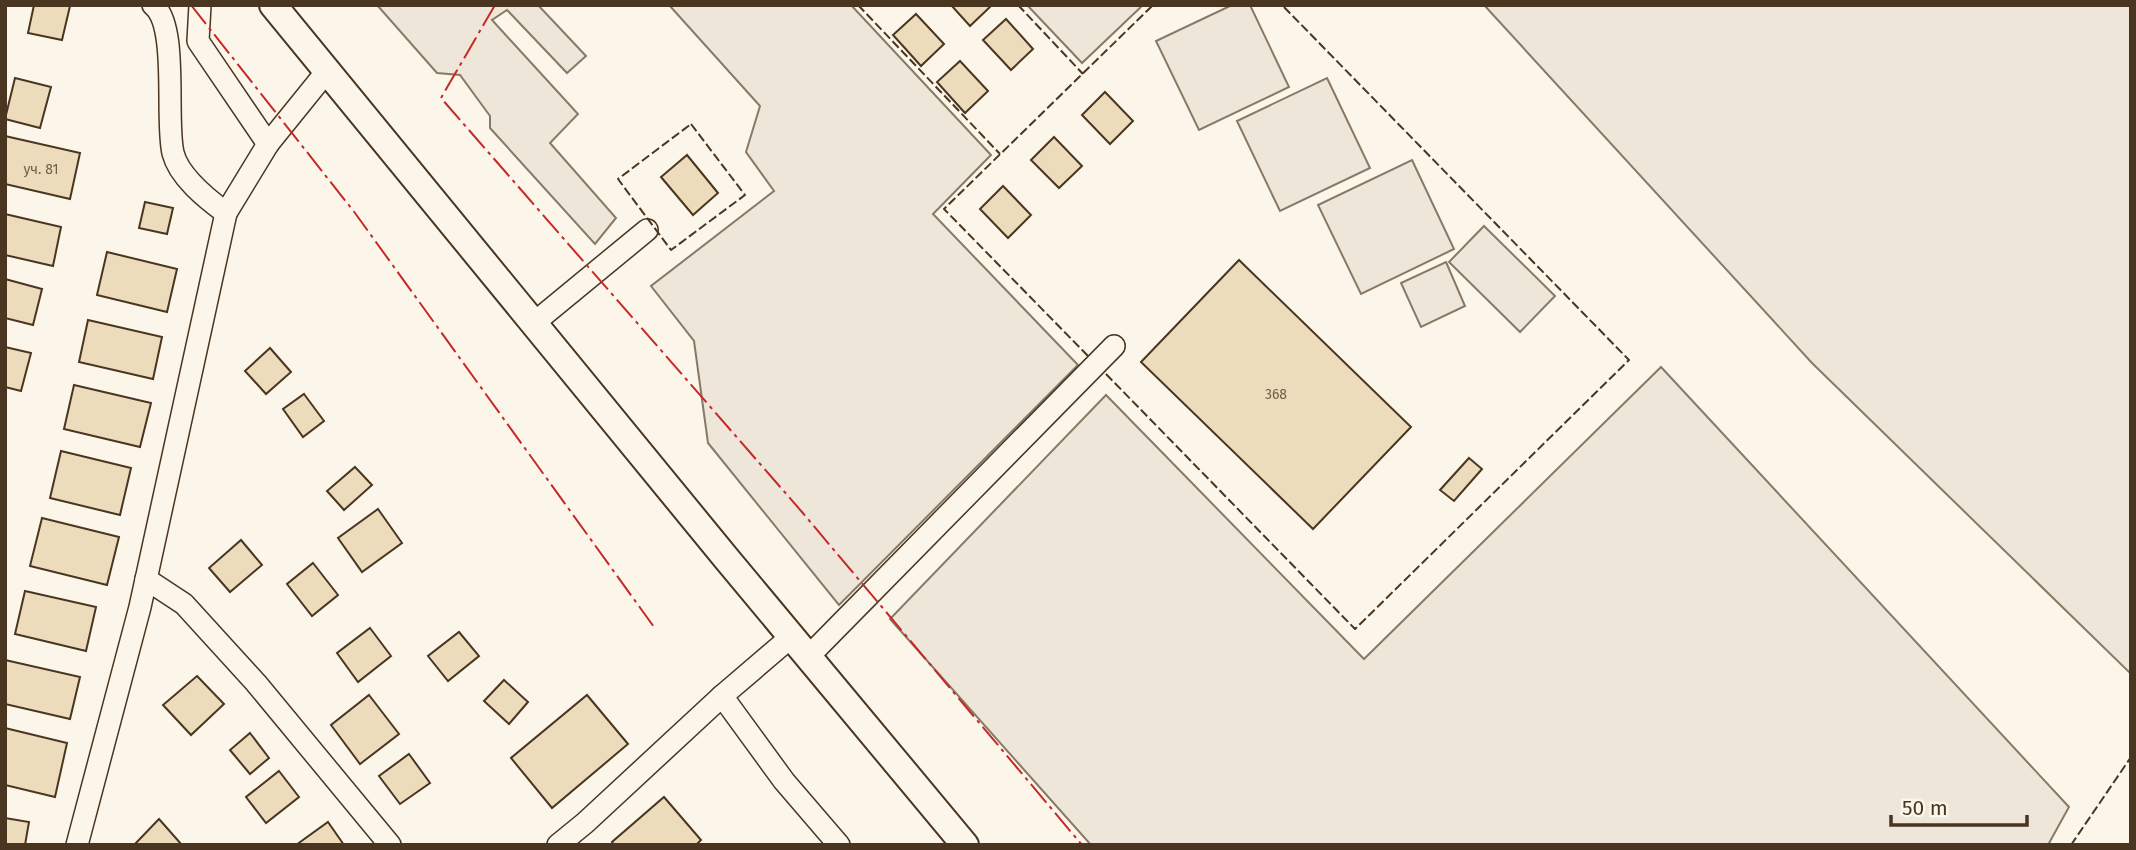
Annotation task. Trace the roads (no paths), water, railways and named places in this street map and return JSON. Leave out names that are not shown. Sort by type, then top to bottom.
[{"type":"main road","points":[[283,9],[327,71],[965,845]]},
{"type":"lane","points":[[153,5],[160,10],[169,43],[169,107],[174,155],[197,192],[226,213]]},
{"type":"lane","points":[[200,5],[198,41],[268,144]]},
{"type":"lane","points":[[76,845],[146,579],[226,213],[268,144],[327,71]]},
{"type":"lane","points":[[534,323],[647,230]]},
{"type":"lane","points":[[808,657],[1114,345]]},
{"type":"lane","points":[[146,579],[184,604],[256,683],[390,845]]},
{"type":"lane","points":[[558,845],[791,637]]},
{"type":"lane","points":[[722,696],[783,780],[839,845]]}]
